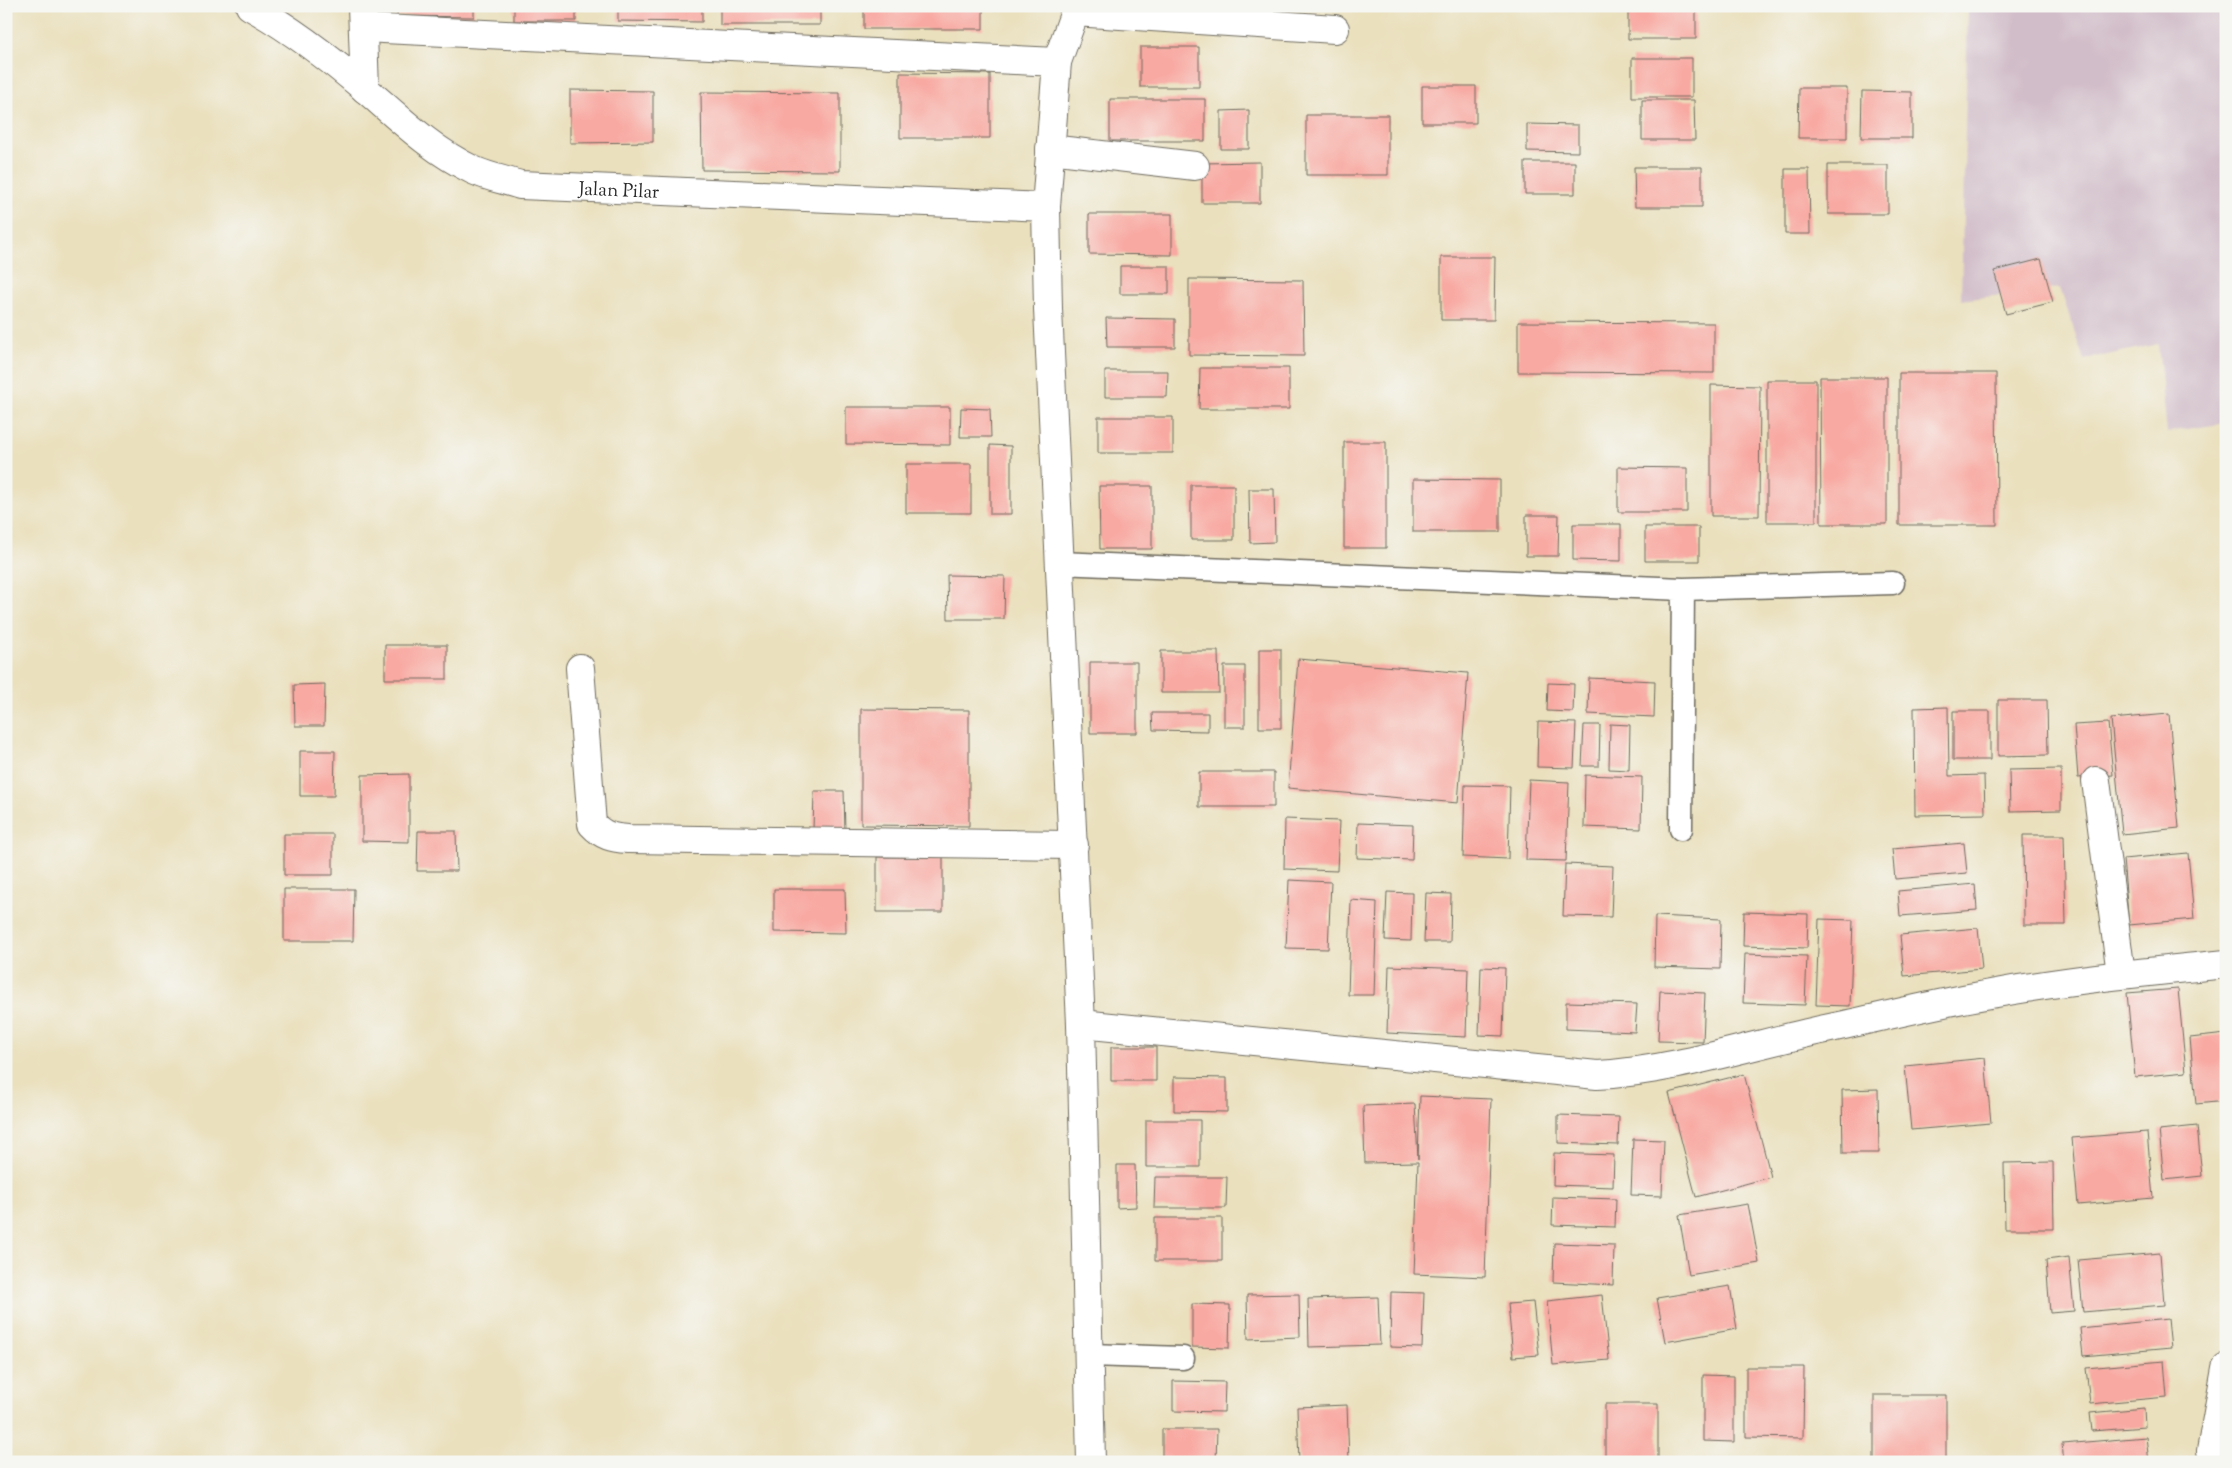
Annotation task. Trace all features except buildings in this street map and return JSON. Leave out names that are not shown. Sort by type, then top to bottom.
[{"type":"street","name":"Jalan Pilar","points":[[250,6],[292,31],[365,89],[392,115],[438,150],[473,170],[520,185],[1046,207]]},
{"type":"street","points":[[1091,1462],[1081,1024],[1048,309],[1046,207],[1057,62],[1076,9],[1335,29]]},
{"type":"street","points":[[365,89],[362,17],[1057,62]]},
{"type":"street","points":[[1050,149],[1195,166]]},
{"type":"street","points":[[580,668],[592,824],[601,834],[614,839],[1074,845]]},
{"type":"street","points":[[2096,780],[2121,974]]},
{"type":"street","points":[[1081,1024],[1605,1074],[1629,1073],[1667,1067],[1765,1042],[1984,995],[2121,974],[2226,964]]},
{"type":"street","points":[[2211,1451],[2226,1368]]},
{"type":"lane","points":[[1059,563],[1683,589],[1893,582]]},
{"type":"lane","points":[[1681,829],[1683,589]]},
{"type":"lane","points":[[1089,1355],[1183,1358]]},
{"type":"shaded area","points":[[1968,6],[2226,6],[2226,423],[2167,432],[2158,344],[2084,360],[2060,288],[1961,300]]}]
